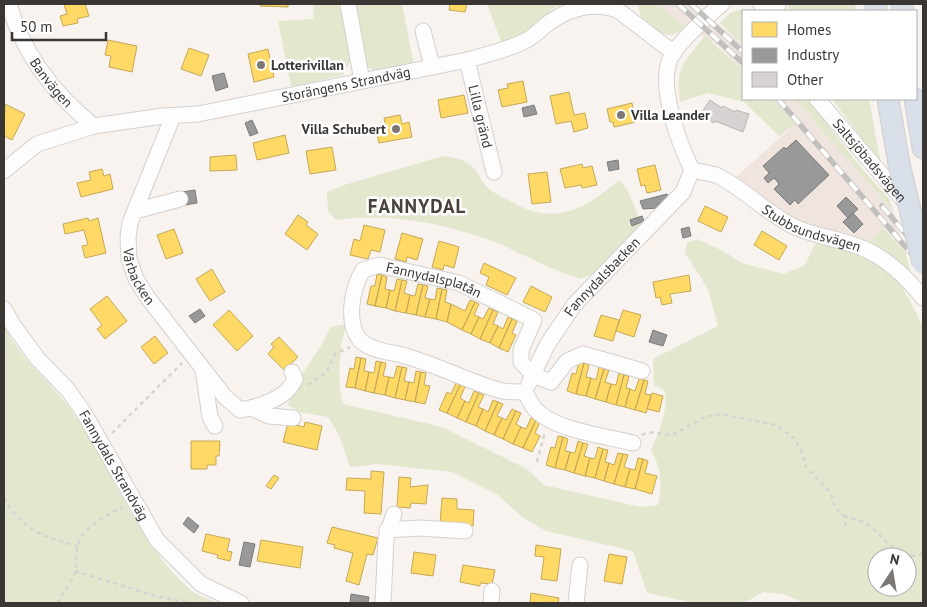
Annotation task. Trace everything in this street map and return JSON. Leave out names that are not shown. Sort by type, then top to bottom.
[{"type":"highway","points":[[888,100],[899,164],[923,263]]},
{"type":"highway","points":[[915,100],[923,148]]},
{"type":"street","name":"Banvägen","points":[[9,4],[24,46],[37,68],[76,112],[94,126]]},
{"type":"street","points":[[348,4],[362,81]]},
{"type":"street","points":[[692,170],[682,148],[666,82],[669,62],[674,53],[722,4]]},
{"type":"street","name":"Storängens Strandväg","points":[[4,171],[37,144],[94,126],[198,114],[467,60],[500,51],[527,40],[568,11],[588,6],[627,10],[654,40],[674,53]]},
{"type":"street","points":[[423,30],[432,66]]},
{"type":"street","name":"Lilla gränd","points":[[467,60],[494,172]]},
{"type":"street","name":"Saltsjöbadsvägen","points":[[818,100],[923,222]]},
{"type":"street","name":"Vårbacken","points":[[172,116],[135,211],[128,237],[129,259],[136,279],[225,397],[246,409]]},
{"type":"street","name":"Stubbsundsvägen","points":[[692,170],[716,175],[738,187],[756,203],[795,227],[854,245],[877,255],[908,278],[923,298]]},
{"type":"street","name":"Fannydalsbacken","points":[[525,392],[548,345],[574,305],[683,192],[692,170]]},
{"type":"street","points":[[135,211],[180,199]]},
{"type":"street","name":"Fannydalsplatån","points":[[360,340],[352,324],[352,308],[363,270],[379,265],[459,283],[534,320],[522,350],[521,362],[533,376]]},
{"type":"street","name":"Fannydals Strandväg","points":[[4,309],[12,325],[38,359],[68,390],[102,443],[153,534],[171,556],[201,584],[241,603]]},
{"type":"street","points":[[360,340],[378,350],[417,359],[480,384],[504,391],[525,392],[535,408],[549,418],[569,427],[633,443]]},
{"type":"street","points":[[533,376],[551,382],[567,361],[583,354],[642,371]]},
{"type":"street","points":[[203,368],[210,417],[214,426]]},
{"type":"street","points":[[246,409],[259,407],[293,386],[295,379],[292,372]]},
{"type":"street","points":[[246,409],[270,416],[293,418]]},
{"type":"street","points":[[383,603],[387,530],[394,514]]},
{"type":"street","points":[[387,530],[420,528],[465,531]]},
{"type":"street","points":[[576,603],[580,566]]},
{"type":"path","points":[[302,389],[326,373],[335,354],[360,340]]},
{"type":"path","points":[[102,443],[191,353]]},
{"type":"path","points":[[648,432],[672,435],[705,417],[721,414],[776,425],[794,438],[801,450],[806,467],[831,493],[834,506],[844,516],[869,524],[896,552],[916,556],[923,553]]},
{"type":"path","points":[[537,462],[549,418]]},
{"type":"path","points":[[4,498],[14,515],[40,535],[77,546]]},
{"type":"path","points":[[58,603],[76,571],[77,546],[86,531],[133,500]]},
{"type":"path","points":[[844,516],[847,530]]},
{"type":"path","points":[[76,571],[152,595],[188,603]]},
{"type":"shaded area","points":[[655,4],[695,4],[742,44],[742,69],[715,43],[685,26]]},
{"type":"shaded area","points":[[773,100],[795,100],[894,212],[906,254],[884,227],[868,244],[798,220],[765,200],[736,177],[794,125]]},
{"type":"green space","points":[[314,4],[339,4],[351,60],[343,75],[291,87],[278,21],[313,19]]},
{"type":"green space","points":[[350,4],[402,4],[414,66],[376,72],[363,64]]},
{"type":"green space","points":[[487,4],[563,4],[554,8],[526,33],[502,44]]},
{"type":"green space","points":[[637,4],[655,4],[685,26],[670,35],[654,31],[644,23]]},
{"type":"green space","points":[[788,4],[855,4],[856,10],[789,10]]},
{"type":"green space","points":[[743,9],[744,10],[742,10],[742,44],[720,23],[730,13]]},
{"type":"green space","points":[[705,36],[742,69],[742,100],[773,100],[795,124],[779,136],[744,102],[708,93],[680,102],[680,72],[692,52]]},
{"type":"green space","points":[[795,100],[809,100],[858,164],[889,199],[894,212]]},
{"type":"green space","points":[[833,100],[869,100],[881,164]]},
{"type":"green space","points":[[443,156],[464,161],[474,168],[485,185],[492,191],[526,209],[541,213],[555,214],[581,207],[619,180],[630,195],[642,225],[595,273],[581,279],[550,268],[500,244],[460,231],[398,219],[357,218],[336,220],[328,211],[327,192],[341,186]]},
{"type":"green space","points":[[883,227],[906,254],[911,273],[868,244]]},
{"type":"green space","points":[[818,238],[844,246],[870,257],[891,272],[907,295],[923,327],[923,603],[804,603],[784,594],[763,592],[744,603],[694,603],[647,593],[633,551],[546,531],[522,517],[498,495],[452,472],[377,464],[350,467],[339,435],[328,417],[300,412],[288,405],[295,385],[320,347],[330,327],[345,324],[339,369],[343,404],[442,427],[527,469],[544,485],[640,507],[658,505],[660,477],[657,463],[651,450],[662,422],[666,399],[665,391],[654,385],[653,359],[718,326],[708,289],[685,253],[687,243],[697,239],[723,251],[742,263],[783,274],[805,265]]},
{"type":"green space","points":[[4,325],[19,350],[60,396],[78,420],[129,509],[157,553],[173,573],[191,590],[200,596],[218,603],[4,603]]},
{"type":"building: Homes","points":[[64,4],[85,4],[89,16],[77,19],[78,23],[63,26],[60,16],[67,14]]},
{"type":"building: Homes","points":[[260,4],[288,4],[288,7],[260,6]]},
{"type":"building: Homes","points":[[450,4],[467,4],[465,12],[449,10]]},
{"type":"building: Homes","points":[[108,40],[137,46],[132,72],[109,67],[111,56],[105,55]]},
{"type":"building: Homes","points":[[189,48],[209,55],[201,76],[181,69]]},
{"type":"building: Homes","name":"Lotterivillan","points":[[268,49],[274,77],[254,82],[248,54]]},
{"type":"building: Homes","points":[[523,81],[527,102],[502,107],[498,90],[508,88],[507,84]]},
{"type":"building: Homes","points":[[569,92],[574,115],[585,113],[588,128],[574,132],[571,121],[556,124],[550,96]]},
{"type":"building: Homes","points":[[464,95],[468,113],[441,118],[438,100]]},
{"type":"building: Homes","name":"Villa Leander","points":[[632,103],[636,122],[614,127],[613,122],[610,122],[607,109]]},
{"type":"building: Homes","points":[[5,104],[25,114],[12,140],[4,136]]},
{"type":"building: Homes","name":"Villa Schubert","points":[[400,115],[402,124],[409,122],[412,137],[379,143],[376,130],[386,128],[384,118]]},
{"type":"building: Homes","points":[[285,135],[289,153],[257,160],[253,143]]},
{"type":"building: Homes","points":[[332,147],[336,170],[310,174],[306,151]]},
{"type":"building: Homes","points":[[236,155],[237,170],[210,171],[210,157]]},
{"type":"building: Homes","points":[[582,164],[583,168],[592,166],[597,185],[582,188],[581,185],[565,188],[560,169]]},
{"type":"building: Homes","points":[[655,165],[661,190],[647,193],[645,185],[641,186],[637,169]]},
{"type":"building: Homes","points":[[102,169],[104,176],[110,174],[113,189],[81,197],[77,183],[91,180],[89,172]]},
{"type":"building: Homes","points":[[547,172],[551,202],[532,204],[528,174]]},
{"type":"building: Homes","points":[[705,206],[728,217],[721,232],[698,221]]},
{"type":"building: Homes","points":[[298,215],[308,222],[306,225],[318,234],[307,250],[285,234]]},
{"type":"building: Homes","points":[[88,218],[89,221],[98,218],[106,253],[85,258],[82,246],[88,245],[84,230],[65,234],[63,224]]},
{"type":"building: Homes","points":[[364,225],[385,230],[380,252],[371,250],[368,259],[350,255],[354,239],[360,241]]},
{"type":"building: Homes","points":[[174,229],[183,253],[166,259],[157,235]]},
{"type":"building: Homes","points":[[762,231],[787,246],[779,260],[754,245]]},
{"type":"building: Homes","points":[[402,233],[423,239],[417,260],[407,257],[406,262],[395,259]]},
{"type":"building: Homes","points":[[439,241],[459,247],[454,268],[444,265],[443,270],[432,267]]},
{"type":"building: Homes","points":[[484,263],[516,278],[507,295],[486,285],[489,277],[480,273]]},
{"type":"building: Homes","points":[[212,269],[225,292],[210,301],[196,279]]},
{"type":"building: Homes","points":[[377,274],[382,275],[375,306],[367,304],[371,286],[375,286]]},
{"type":"building: Homes","points":[[382,275],[387,277],[385,289],[390,290],[386,308],[375,306]]},
{"type":"building: Homes","points":[[689,275],[691,291],[670,294],[672,303],[662,305],[660,297],[656,298],[653,282]]},
{"type":"building: Homes","points":[[397,279],[402,280],[395,311],[386,308],[390,290],[394,291]]},
{"type":"building: Homes","points":[[402,280],[407,281],[404,293],[410,295],[406,313],[395,311]]},
{"type":"building: Homes","points":[[418,284],[423,285],[416,315],[406,313],[410,295],[415,296]]},
{"type":"building: Homes","points":[[423,285],[428,286],[425,298],[430,299],[425,317],[416,315]]},
{"type":"building: Homes","points":[[531,286],[552,297],[545,312],[523,302]]},
{"type":"building: Homes","points":[[437,288],[442,289],[436,319],[425,317],[430,299],[435,300]]},
{"type":"building: Homes","points":[[442,289],[447,290],[445,302],[451,304],[447,322],[436,319]]},
{"type":"building: Homes","points":[[107,296],[127,321],[105,339],[97,329],[102,325],[90,309]]},
{"type":"building: Homes","points":[[470,300],[475,302],[462,330],[447,322],[451,304],[465,311]]},
{"type":"building: Homes","points":[[475,302],[479,304],[474,315],[479,317],[471,334],[462,330]]},
{"type":"building: Homes","points":[[489,308],[493,310],[480,339],[471,334],[479,317],[483,319]]},
{"type":"building: Homes","points":[[229,310],[253,336],[237,351],[213,325]]},
{"type":"building: Homes","points":[[493,310],[498,312],[493,324],[498,326],[490,343],[480,339]]},
{"type":"building: Homes","points":[[623,310],[641,315],[634,337],[616,331]]},
{"type":"building: Homes","points":[[601,315],[619,320],[613,341],[594,336]]},
{"type":"building: Homes","points":[[508,317],[512,319],[499,348],[490,343],[498,326],[503,329]]},
{"type":"building: Homes","points":[[512,319],[517,321],[512,333],[516,335],[508,352],[499,348]]},
{"type":"building: Homes","points":[[155,336],[168,353],[154,364],[141,347]]},
{"type":"building: Homes","points":[[279,337],[298,357],[284,370],[268,354],[274,347],[271,344]]},
{"type":"building: Homes","points":[[356,357],[361,358],[355,388],[346,387],[350,368],[354,369]]},
{"type":"building: Homes","points":[[361,358],[366,359],[364,371],[369,372],[365,391],[355,388]]},
{"type":"building: Homes","points":[[376,361],[381,362],[374,393],[365,391],[369,372],[374,373]]},
{"type":"building: Homes","points":[[381,362],[386,363],[383,376],[389,377],[385,395],[374,393]]},
{"type":"building: Homes","points":[[579,362],[584,363],[576,394],[567,391],[572,373],[576,374]]},
{"type":"building: Homes","points":[[584,363],[589,365],[586,377],[591,378],[586,396],[576,394]]},
{"type":"building: Homes","points":[[397,366],[402,367],[395,398],[385,395],[389,377],[394,378]]},
{"type":"building: Homes","points":[[402,367],[407,368],[404,381],[409,382],[405,400],[395,398]]},
{"type":"building: Homes","points":[[599,367],[604,369],[595,399],[586,396],[591,378],[596,380]]},
{"type":"building: Homes","points":[[604,369],[609,370],[605,382],[611,384],[606,402],[595,399]]},
{"type":"building: Homes","points":[[416,371],[421,372],[415,402],[405,400],[409,382],[414,383]]},
{"type":"building: Homes","points":[[421,372],[426,373],[424,385],[430,386],[425,404],[415,402]]},
{"type":"building: Homes","points":[[619,373],[624,375],[616,405],[606,402],[611,384],[616,385]]},
{"type":"building: Homes","points":[[624,375],[629,376],[626,388],[630,389],[625,407],[616,405]]},
{"type":"building: Homes","points":[[639,379],[644,380],[635,410],[625,407],[630,389],[635,391]]},
{"type":"building: Homes","points":[[644,380],[648,381],[645,394],[651,395],[646,413],[635,410]]},
{"type":"building: Homes","points":[[456,383],[460,385],[447,413],[439,410],[447,392],[451,394]]},
{"type":"building: Homes","points":[[460,385],[465,387],[460,398],[465,401],[457,418],[447,413]]},
{"type":"building: Homes","points":[[474,391],[479,393],[466,422],[457,418],[465,401],[469,403]]},
{"type":"building: Homes","points":[[479,393],[484,395],[478,407],[483,409],[476,426],[466,422]]},
{"type":"building: Homes","points":[[652,393],[663,396],[659,412],[647,409]]},
{"type":"building: Homes","points":[[493,400],[498,402],[485,431],[476,426],[483,409],[488,412]]},
{"type":"building: Homes","points":[[498,402],[503,404],[497,416],[502,418],[494,435],[485,431]]},
{"type":"building: Homes","points":[[512,409],[516,411],[503,439],[494,435],[502,418],[506,420]]},
{"type":"building: Homes","points":[[516,411],[521,413],[516,424],[521,427],[513,444],[503,439]]},
{"type":"building: Homes","points":[[531,418],[536,420],[523,448],[513,444],[521,427],[526,429]]},
{"type":"building: Homes","points":[[536,420],[540,422],[535,433],[540,436],[532,452],[523,448]]},
{"type":"building: Homes","points":[[305,422],[322,426],[317,450],[283,442],[288,423],[304,427]]},
{"type":"building: Homes","points":[[558,436],[563,437],[555,468],[546,465],[551,447],[555,448]]},
{"type":"building: Homes","points":[[563,437],[568,439],[565,451],[570,452],[565,470],[555,468]]},
{"type":"building: Homes","points":[[191,441],[220,441],[216,465],[207,465],[207,469],[191,469]]},
{"type":"building: Homes","points":[[578,441],[583,443],[574,473],[565,470],[570,452],[575,453]]},
{"type":"building: Homes","points":[[583,443],[588,444],[584,456],[590,458],[585,476],[574,473]]},
{"type":"building: Homes","points":[[598,447],[603,449],[595,478],[585,476],[590,458],[595,459]]},
{"type":"building: Homes","points":[[603,449],[608,450],[605,462],[609,463],[604,481],[595,478]]},
{"type":"building: Homes","points":[[618,453],[623,454],[614,484],[604,481],[609,463],[614,465]]},
{"type":"building: Homes","points":[[623,454],[628,455],[624,467],[630,469],[625,487],[614,484]]},
{"type":"building: Homes","points":[[638,458],[643,459],[635,489],[625,487],[630,469],[635,470]]},
{"type":"building: Homes","points":[[643,459],[648,461],[645,473],[657,476],[652,494],[635,489]]},
{"type":"building: Homes","points":[[371,471],[384,472],[381,514],[364,513],[365,491],[346,490],[347,478],[371,479]]},
{"type":"building: Homes","points":[[274,475],[279,478],[271,489],[266,486]]},
{"type":"building: Homes","points":[[399,477],[411,478],[410,487],[428,485],[426,504],[411,503],[410,508],[397,507]]},
{"type":"building: Homes","points":[[442,498],[457,499],[457,509],[474,510],[473,526],[440,524]]},
{"type":"building: Homes","points":[[332,527],[378,538],[373,555],[367,554],[359,585],[346,581],[353,553],[334,548],[335,545],[327,543]]},
{"type":"building: Homes","points":[[206,534],[230,539],[227,551],[232,552],[230,561],[217,558],[218,555],[202,551]]},
{"type":"building: Homes","points":[[261,540],[303,547],[300,568],[257,561]]},
{"type":"building: Homes","points":[[536,545],[561,549],[557,581],[541,579],[544,557],[535,556]]},
{"type":"building: Homes","points":[[414,552],[436,555],[433,576],[411,573]]},
{"type":"building: Homes","points":[[609,554],[627,557],[622,584],[604,581]]},
{"type":"building: Homes","points":[[463,565],[495,570],[492,584],[480,583],[480,586],[460,582]]},
{"type":"building: Homes","points":[[531,593],[559,598],[558,603],[530,603]]},
{"type":"building: Industry","points":[[224,73],[228,87],[216,91],[212,76]]},
{"type":"building: Industry","points":[[534,105],[537,114],[524,117],[522,108]]},
{"type":"building: Industry","points":[[252,120],[258,133],[250,136],[245,123]]},
{"type":"building: Industry","points":[[796,140],[829,175],[798,204],[795,200],[790,205],[774,189],[779,184],[774,178],[768,183],[764,178],[769,173],[763,166],[784,147],[786,149]]},
{"type":"building: Industry","points":[[618,160],[619,169],[609,171],[607,162]]},
{"type":"building: Industry","points":[[195,190],[197,203],[185,205],[182,192]]},
{"type":"building: Industry","points":[[667,194],[669,201],[657,205],[658,208],[643,209],[640,201]]},
{"type":"building: Industry","points":[[846,197],[858,209],[848,218],[837,206]]},
{"type":"building: Industry","points":[[853,213],[863,224],[854,233],[843,222]]},
{"type":"building: Industry","points":[[642,216],[644,221],[632,226],[630,220]]},
{"type":"building: Industry","points":[[689,227],[691,236],[683,238],[681,229]]},
{"type":"building: Industry","points":[[200,309],[205,316],[195,323],[189,316]]},
{"type":"building: Industry","points":[[653,330],[667,335],[663,346],[649,342]]},
{"type":"building: Industry","points":[[188,517],[199,526],[194,533],[183,524]]},
{"type":"building: Industry","points":[[244,542],[255,544],[250,567],[239,565]]},
{"type":"building: Industry","points":[[351,594],[369,597],[368,603],[350,603]]},
{"type":"building: Other","points":[[710,100],[722,108],[723,106],[735,112],[736,110],[749,114],[743,132],[715,121],[714,123],[700,115]]},
{"type":"railway","points":[[678,4],[742,62]]},
{"type":"railway","points":[[691,4],[742,51]]},
{"type":"railway","points":[[779,100],[923,267]]},
{"type":"railway","points":[[882,206],[923,254]]},
{"type":"place","name":"Lotterivillan","points":[[261,65]]},
{"type":"place","name":"Villa Leander","points":[[621,115]]},
{"type":"place","name":"Villa Schubert","points":[[396,129]]},
{"type":"district","name":"FANNYDAL","points":[[417,206]]}]
